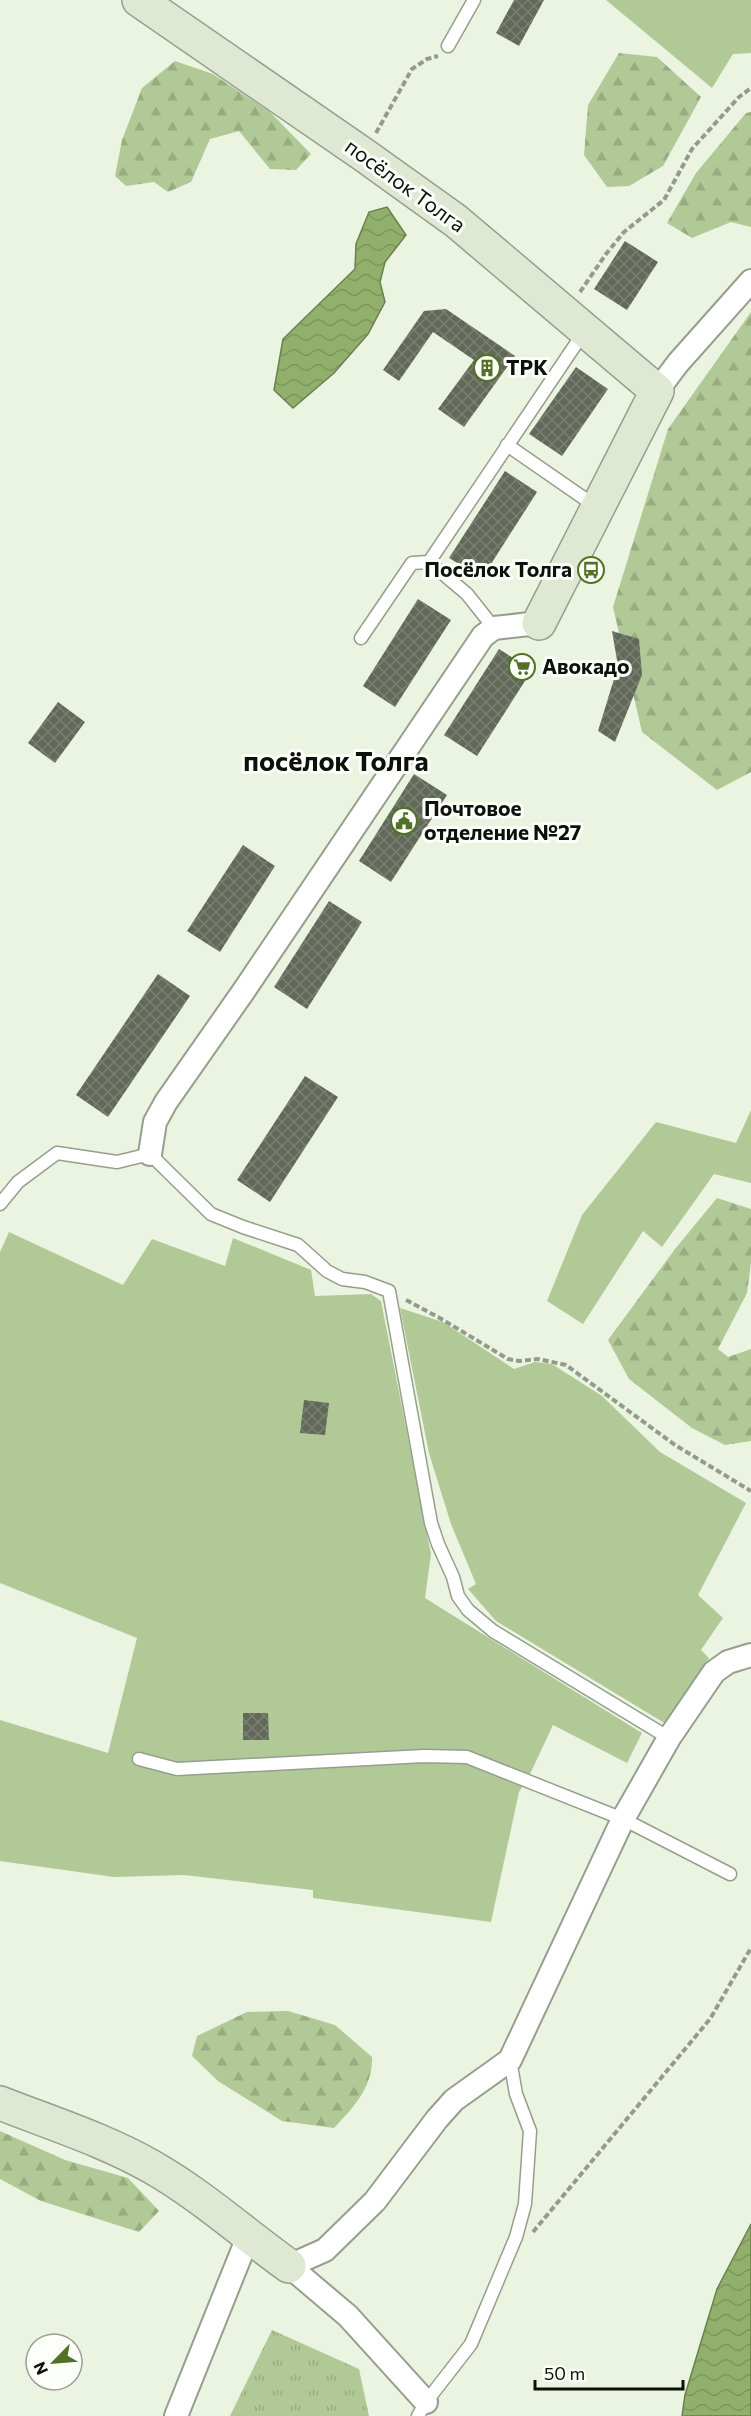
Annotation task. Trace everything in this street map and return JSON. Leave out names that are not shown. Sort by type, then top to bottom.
[{"type":"street","name":"посёлок Толга","points":[[139,0],[364,155],[482,242],[657,391]]},
{"type":"street","points":[[150,1154],[155,1122],[166,1102],[483,636],[494,628],[539,623],[657,391],[678,363],[751,281]]},
{"type":"street","points":[[289,2266],[325,2250],[375,2201],[454,2100],[510,2060],[623,1819],[669,1738],[714,1672],[728,1662],[751,1654]]},
{"type":"street","points":[[0,2103],[136,2158],[192,2192],[289,2266],[348,2316],[423,2411]]},
{"type":"street","points":[[176,2416],[248,2236]]},
{"type":"lane","points":[[448,46],[474,0]]},
{"type":"lane","points":[[429,562],[507,445],[575,321]]},
{"type":"lane","points":[[507,445],[598,508]]},
{"type":"lane","points":[[361,638],[412,563],[429,562],[467,594],[494,628]]},
{"type":"lane","points":[[0,1204],[18,1182],[57,1153],[117,1162],[150,1154],[211,1214],[298,1245],[327,1271],[342,1279],[365,1282],[389,1291],[431,1523],[458,1596],[468,1610],[493,1631],[669,1738]]},
{"type":"lane","points":[[139,1759],[177,1769],[424,1756],[467,1757],[623,1819],[730,1874]]},
{"type":"lane","points":[[423,2411],[471,2344],[512,2246],[525,2204],[530,2131],[516,2094],[510,2060]]},
{"type":"path","points":[[364,155],[412,69],[427,59],[440,55],[448,46]]},
{"type":"path","points":[[575,321],[618,239],[664,200],[692,149],[739,97],[751,88]]},
{"type":"path","points":[[389,1291],[508,1359],[519,1361],[538,1359],[566,1365],[675,1445],[751,1491]]},
{"type":"path","points":[[512,2246],[537,2229],[710,2019],[751,1948]]},
{"type":"green space","points":[[606,0],[751,0],[751,53],[733,54],[712,88]]},
{"type":"green space","points":[[619,53],[657,57],[701,97],[663,166],[629,186],[607,187],[584,155],[588,105]]},
{"type":"green space","points":[[175,61],[213,74],[270,112],[311,154],[296,170],[270,169],[239,131],[210,139],[191,182],[168,192],[154,182],[126,186],[115,176],[122,140],[142,88]]},
{"type":"green space","points":[[751,112],[751,227],[731,222],[692,238],[667,223],[696,173],[746,113]]},
{"type":"green space","points":[[751,312],[751,772],[717,790],[642,732],[613,607],[668,429]]},
{"type":"green space","points":[[751,1110],[751,1183],[714,1174],[662,1247],[643,1231],[583,1324],[547,1301],[582,1215],[656,1122],[736,1143]]},
{"type":"green space","points":[[717,1198],[751,1209],[751,1263],[747,1293],[718,1349],[728,1357],[751,1349],[751,1441],[725,1445],[692,1428],[629,1379],[608,1340],[675,1249]]},
{"type":"green space","points":[[9,1232],[123,1285],[152,1239],[225,1266],[233,1238],[311,1270],[315,1296],[371,1294],[381,1301],[431,1554],[425,1598],[642,1733],[627,1763],[553,1725],[519,1792],[491,1922],[313,1898],[313,1890],[184,1875],[114,1877],[0,1861],[0,1720],[108,1753],[137,1638],[0,1583],[0,1252]]},
{"type":"green space","points":[[400,1308],[443,1322],[514,1369],[535,1362],[552,1364],[602,1396],[660,1452],[746,1503],[698,1595],[723,1618],[701,1650],[709,1658],[666,1724],[496,1621],[468,1589],[476,1584],[451,1524],[429,1453]]},
{"type":"green space","points":[[288,2011],[335,2025],[372,2057],[366,2087],[334,2128],[282,2121],[218,2081],[192,2056],[197,2036],[247,2012]]},
{"type":"green space","points":[[0,2131],[65,2160],[128,2178],[159,2211],[139,2232],[41,2201],[0,2179]]},
{"type":"green space","points":[[272,2330],[359,2369],[369,2416],[230,2416]]},
{"type":"water","points":[[387,207],[406,235],[385,262],[380,282],[385,302],[368,334],[334,373],[293,408],[274,390],[283,339],[355,269],[356,244],[369,212]]},
{"type":"water","points":[[751,2224],[751,2416],[682,2416],[685,2395],[717,2289]]},
{"type":"building","points":[[514,0],[544,0],[519,46],[496,33]]},
{"type":"building","points":[[625,241],[658,262],[627,310],[594,289]]},
{"type":"building","name":"ТРК","points":[[446,309],[515,356],[464,427],[438,409],[474,360],[433,332],[399,381],[383,370],[424,311]]},
{"type":"building","points":[[576,367],[608,389],[562,456],[529,434]]},
{"type":"building","points":[[505,471],[537,492],[482,578],[449,558]]},
{"type":"building","points":[[418,599],[451,620],[395,707],[363,686]]},
{"type":"building","points":[[612,631],[639,639],[642,675],[615,742],[598,731],[618,666]]},
{"type":"building","points":[[499,649],[532,670],[477,756],[444,735]]},
{"type":"building","points":[[58,702],[85,722],[55,763],[28,743]]},
{"type":"building","points":[[414,774],[447,795],[391,882],[359,861]]},
{"type":"building","points":[[243,845],[275,866],[220,952],[187,931]]},
{"type":"building","points":[[329,901],[362,922],[307,1009],[274,987]]},
{"type":"building","points":[[158,974],[190,996],[108,1117],[76,1095]]},
{"type":"building","points":[[305,1076],[338,1097],[270,1202],[237,1180]]},
{"type":"building","points":[[304,1400],[329,1403],[325,1435],[300,1433]]},
{"type":"building","points":[[243,1713],[268,1713],[269,1740],[243,1740]]},
{"type":"place","name":"ТРК","points":[[487,368]]},
{"type":"place","name":"Посёлок Толга","points":[[591,570]]},
{"type":"place","name":"Авокадо","points":[[522,667]]},
{"type":"place","name":"Почтовое отделение №27","points":[[404,821]]},
{"type":"district","name":"посёлок Толга","points":[[336,762]]}]
